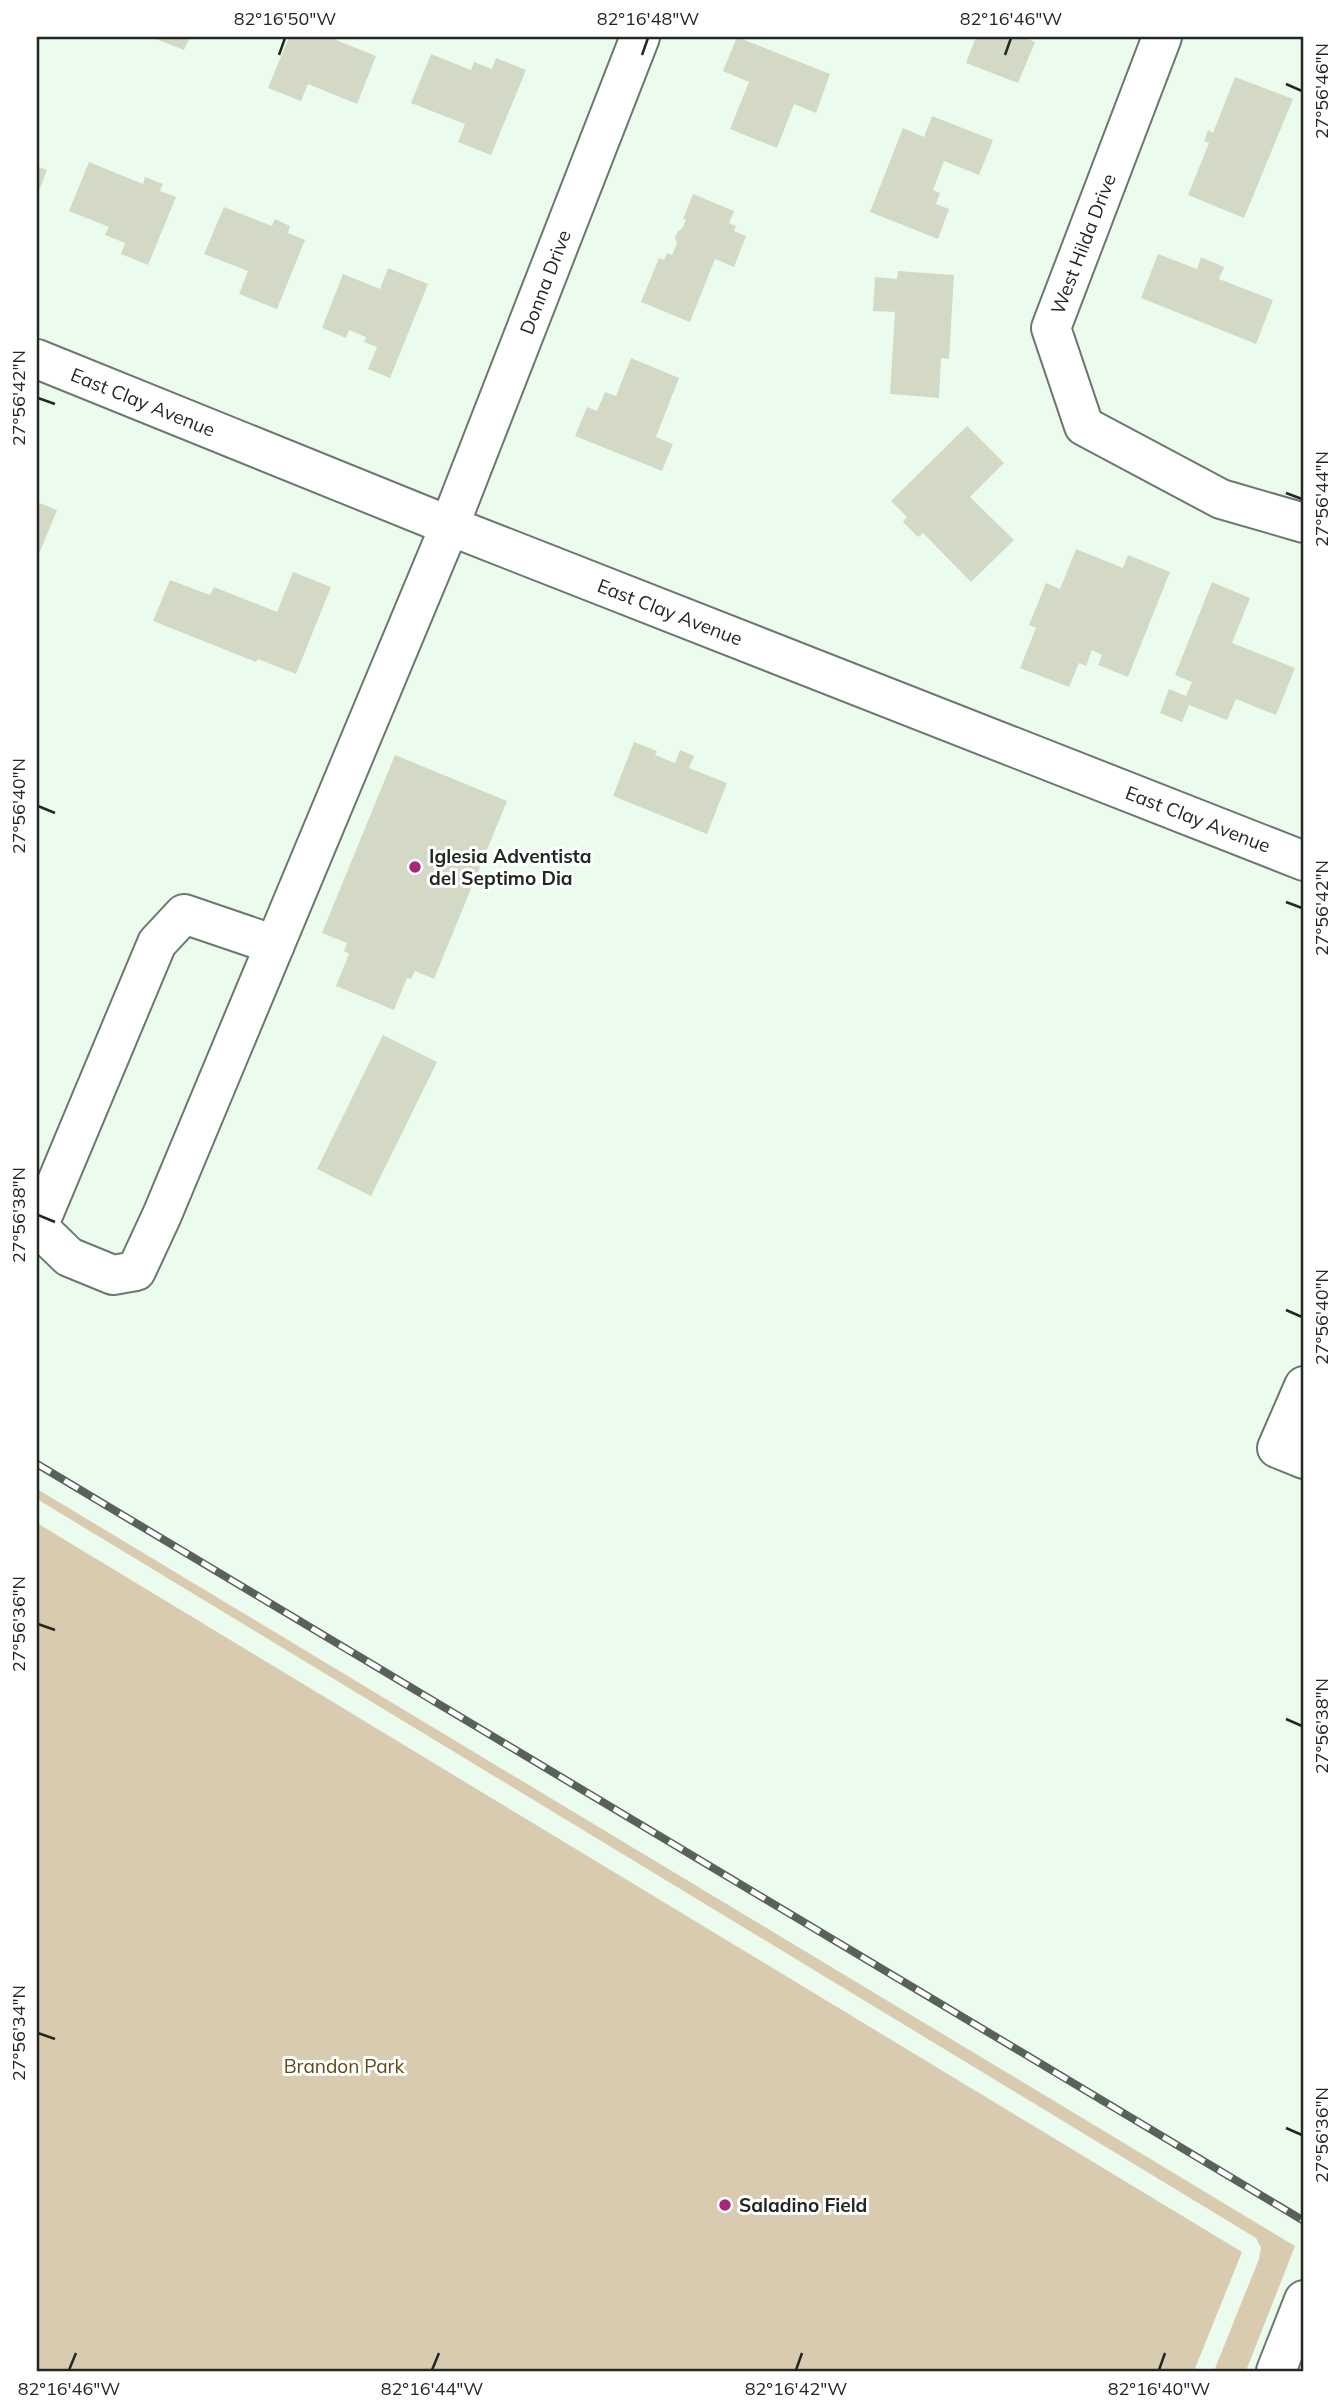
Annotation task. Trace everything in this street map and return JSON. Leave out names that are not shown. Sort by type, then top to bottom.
[{"type":"street","name":"West Hilda Drive","points":[[1162,37],[1051,328],[1084,426],[1221,499],[1304,523]]},
{"type":"street","name":"Donna Drive","points":[[275,946],[184,914],[157,943],[38,1227],[69,1258],[113,1275],[136,1272],[275,946],[450,526],[637,38]]},
{"type":"street","name":"East Clay Avenue","points":[[37,359],[450,526],[1304,861]]},
{"type":"street","points":[[1304,1386],[1277,1448],[1304,1459]]},
{"type":"street","points":[[1276,2371],[1304,2300]]},
{"type":"green space","points":[[37,1489],[1295,2246],[1246,2371],[1214,2371],[1259,2259],[1261,2248],[1256,2238],[37,1499]]},
{"type":"green space","name":"Brandon Park","points":[[37,1523],[1242,2252],[1194,2371],[37,2371]]},
{"type":"building","points":[[151,37],[190,37],[184,50]]},
{"type":"building","points":[[289,37],[337,37],[336,40],[376,56],[357,104],[308,84],[301,101],[268,88]]},
{"type":"building","points":[[737,37],[830,74],[816,113],[794,104],[777,148],[730,129],[749,82],[723,71]]},
{"type":"building","points":[[976,37],[1029,37],[1028,39],[1035,42],[1018,83],[966,63]]},
{"type":"building","points":[[431,54],[471,70],[474,62],[492,69],[496,58],[526,70],[491,155],[458,142],[465,124],[411,103]]},
{"type":"building","points":[[1235,77],[1293,99],[1244,218],[1188,195],[1209,143],[1204,141],[1208,130],[1213,133]]},
{"type":"building","points":[[932,116],[993,140],[979,175],[944,161],[933,190],[940,193],[936,204],[949,209],[938,239],[870,212],[903,128],[924,137]]},
{"type":"building","points":[[89,162],[143,184],[145,177],[163,184],[160,191],[176,197],[148,265],[121,254],[125,243],[105,235],[109,227],[69,211]]},
{"type":"building","points":[[37,166],[47,170],[37,196]]},
{"type":"building","points":[[693,194],[734,211],[729,223],[736,226],[734,231],[746,236],[734,267],[715,259],[690,322],[641,302],[659,258],[664,260],[667,253],[672,255],[677,243],[675,238],[686,220],[683,219]]},
{"type":"building","points":[[224,207],[272,226],[275,219],[290,226],[288,233],[305,240],[277,309],[239,294],[248,271],[204,254]]},
{"type":"building","points":[[1158,254],[1197,269],[1201,257],[1224,267],[1219,279],[1273,300],[1256,344],[1141,298]]},
{"type":"building","points":[[388,268],[428,284],[390,378],[368,369],[377,347],[364,342],[366,337],[349,330],[346,338],[322,328],[343,274],[380,289]]},
{"type":"building","points":[[898,271],[954,275],[949,359],[941,358],[939,398],[890,394],[895,312],[873,311],[875,277],[897,279]]},
{"type":"building","points":[[631,358],[679,378],[656,437],[673,444],[662,471],[575,436],[587,407],[597,411],[605,392],[616,396]]},
{"type":"building","points":[[967,426],[1004,463],[970,497],[1014,540],[971,582],[923,533],[918,537],[903,522],[907,517],[891,501]]},
{"type":"building","points":[[37,502],[57,510],[37,559]]},
{"type":"building","points":[[1076,549],[1123,568],[1128,555],[1170,572],[1128,677],[1098,665],[1102,655],[1092,650],[1086,666],[1079,663],[1069,687],[1020,668],[1036,628],[1029,625],[1046,583],[1060,589]]},
{"type":"building","points":[[293,572],[331,587],[296,674],[258,659],[256,662],[153,621],[170,580],[210,595],[214,587],[277,612]]},
{"type":"building","points":[[1212,582],[1250,598],[1232,643],[1295,668],[1276,715],[1236,699],[1227,720],[1189,705],[1182,722],[1160,713],[1169,689],[1186,696],[1192,682],[1175,675]]},
{"type":"building","points":[[634,742],[657,751],[655,755],[675,763],[680,750],[694,756],[689,768],[727,783],[707,834],[613,796]]},
{"type":"building","name":"Iglesia Adventista del Septimo Dia","points":[[395,755],[507,801],[434,979],[415,971],[411,979],[407,978],[394,1010],[336,986],[349,954],[344,951],[347,943],[322,933]]},
{"type":"building","points":[[383,1035],[437,1062],[371,1196],[317,1169]]},
{"type":"railway","points":[[37,1464],[1304,2221]]},
{"type":"place","name":"Iglesia Adventista del Septimo Dia","points":[[415,867]]},
{"type":"place","name":"Saladino Field","points":[[725,2205]]}]
